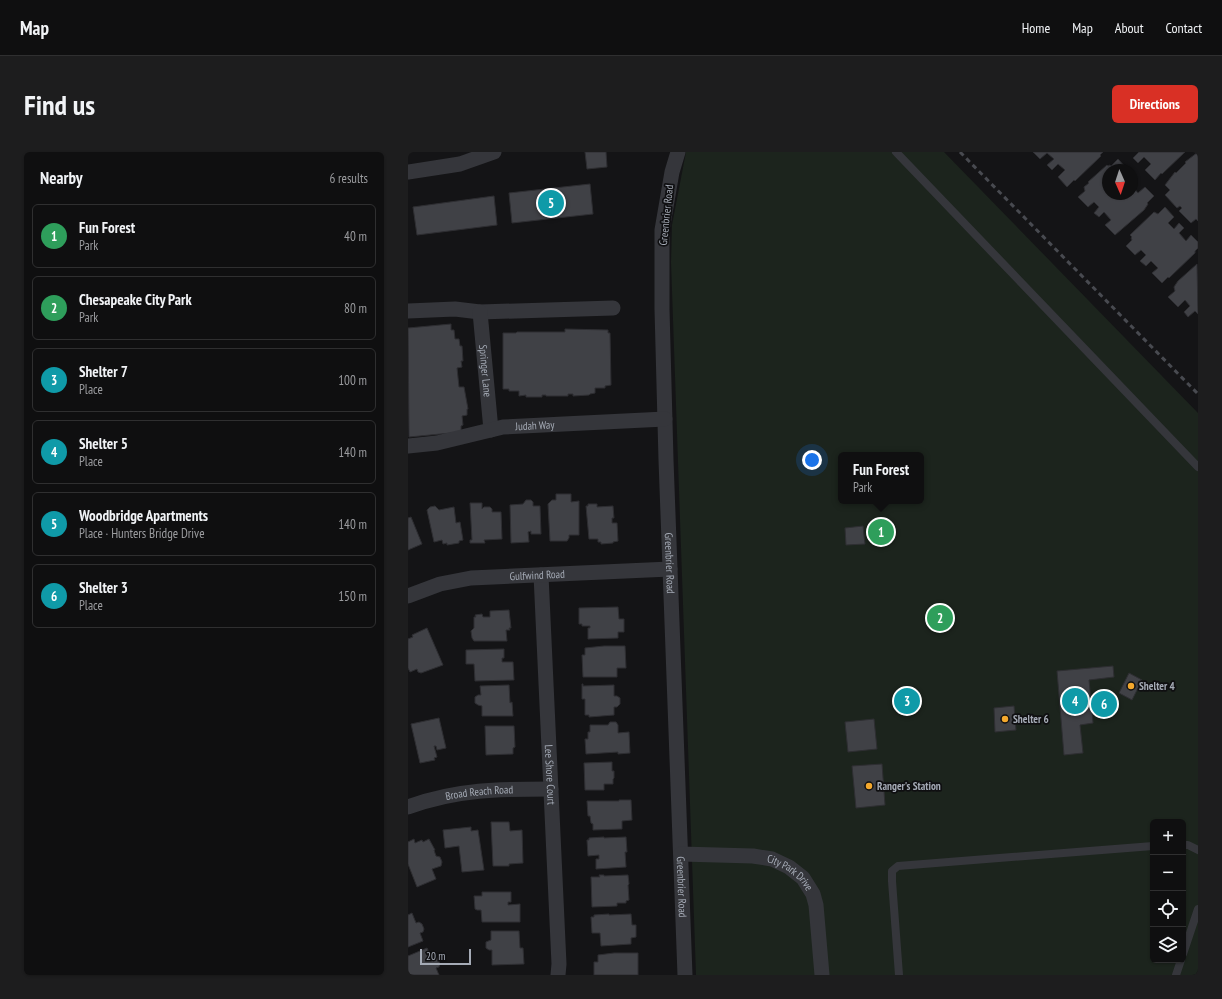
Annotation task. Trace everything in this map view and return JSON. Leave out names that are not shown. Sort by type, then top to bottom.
[{"type":"street","points":[[408,172],[460,164],[494,152]]},
{"type":"street","name":"Greenbrier Road","points":[[678,152],[672,172],[662,230],[662,309],[685,975]]},
{"type":"street","points":[[408,311],[455,309],[480,312],[613,308]]},
{"type":"street","name":"Springer Lane","points":[[480,312],[491,430]]},
{"type":"street","name":"Judah Way","points":[[408,446],[437,444],[503,427],[665,419]]},
{"type":"street","name":"Gulfwind Road","points":[[408,596],[440,584],[471,578],[670,569]]},
{"type":"street","name":"Lee Shore Court","points":[[541,575],[560,964],[558,975]]},
{"type":"street","name":"Broad Reach Road","points":[[408,807],[424,801],[456,793],[495,790],[551,789]]},
{"type":"street","name":"City Park Drive","points":[[681,854],[753,856],[772,859],[789,867],[803,878],[813,894],[816,905],[822,975]]},
{"type":"lane","points":[[896,152],[1198,467]]},
{"type":"lane","points":[[1186,845],[1198,850]]},
{"type":"lane","points":[[899,975],[892,880],[892,872],[898,866],[1150,846]]},
{"type":"lane","points":[[1186,945],[1198,909]]},
{"type":"lane","points":[[1176,975],[1180,963]]},
{"type":"shaded area","points":[[686,152],[944,152],[1198,413],[1198,975],[696,975],[671,262],[672,225]]},
{"type":"building","points":[[585,152],[606,152],[607,167],[587,169]]},
{"type":"building","points":[[1033,152],[1103,152],[1100,155],[1101,156],[1067,187],[1058,177],[1065,170],[1058,164],[1052,170],[1047,165],[1054,159],[1047,153],[1040,159]]},
{"type":"building","points":[[1139,152],[1185,152],[1155,180],[1145,170],[1151,164],[1144,157],[1138,163],[1133,158]]},
{"type":"building","points":[[1198,152],[1198,221],[1196,219],[1191,223],[1179,211],[1182,208],[1180,206],[1177,208],[1165,195],[1170,190],[1165,185],[1175,172],[1176,173],[1186,163],[1185,162]]},
{"type":"building","points":[[1118,159],[1122,164],[1113,164]]},
{"type":"building","points":[[1102,169],[1102,200],[1138,200],[1138,193],[1145,187],[1154,196],[1147,203],[1148,204],[1144,210],[1115,235],[1105,225],[1111,220],[1104,212],[1099,217],[1094,213],[1099,207],[1094,202],[1088,207],[1078,197],[1085,191],[1084,187],[1089,183],[1088,182]]},
{"type":"building","points":[[590,184],[593,214],[512,223],[509,193]]},
{"type":"building","points":[[494,196],[497,225],[417,235],[413,207]]},
{"type":"building","points":[[1165,207],[1174,217],[1168,223],[1174,229],[1179,223],[1184,228],[1179,233],[1186,241],[1191,235],[1198,242],[1198,248],[1195,253],[1162,283],[1152,273],[1158,268],[1151,261],[1146,266],[1140,261],[1146,255],[1141,250],[1135,255],[1126,246],[1132,240],[1130,235],[1154,212],[1158,214]]},
{"type":"building","points":[[1197,264],[1198,314],[1195,311],[1188,317],[1184,312],[1190,306],[1185,300],[1178,307],[1168,297],[1175,291],[1174,287],[1178,281]]},
{"type":"building","points":[[451,324],[451,330],[454,330],[455,339],[459,339],[460,346],[462,346],[462,367],[457,368],[459,387],[464,387],[468,409],[467,415],[462,416],[463,425],[461,426],[461,432],[409,437],[408,328]]},
{"type":"building","points":[[565,329],[608,330],[608,333],[610,333],[611,385],[605,386],[605,388],[595,388],[595,393],[589,395],[573,396],[573,394],[568,394],[568,396],[542,395],[542,397],[526,397],[526,395],[519,396],[519,391],[509,391],[509,389],[503,389],[503,333],[565,332]]},
{"type":"building","points":[[556,494],[571,494],[571,502],[579,501],[579,535],[569,535],[567,541],[550,541],[548,504],[552,500],[556,500]]},
{"type":"building","points":[[526,500],[531,500],[533,502],[533,506],[540,506],[541,534],[531,534],[531,531],[528,532],[529,542],[511,543],[510,505],[523,504]]},
{"type":"building","points":[[470,503],[482,503],[482,509],[484,507],[490,507],[492,512],[501,512],[502,539],[484,540],[485,543],[470,543],[470,540],[472,540]]},
{"type":"building","points":[[588,504],[597,504],[597,507],[613,506],[614,518],[612,518],[612,523],[617,523],[618,541],[601,544],[601,542],[598,542],[598,539],[589,539],[586,506],[588,506]]},
{"type":"building","points":[[435,506],[439,510],[454,507],[456,523],[460,522],[463,540],[459,541],[459,543],[447,545],[447,543],[443,544],[442,540],[434,542],[427,510],[430,507]]},
{"type":"building","points":[[411,517],[422,544],[408,550],[408,518]]},
{"type":"building","points":[[863,526],[865,544],[846,545],[845,528]]},
{"type":"building","points":[[618,607],[619,619],[624,619],[624,632],[618,632],[618,638],[588,639],[588,628],[590,628],[590,626],[582,626],[582,624],[579,624],[579,608]]},
{"type":"building","points":[[509,610],[511,628],[509,628],[510,630],[506,630],[507,641],[474,641],[471,631],[474,628],[475,615],[482,614],[483,617],[490,617],[490,611]]},
{"type":"building","points":[[427,628],[443,665],[421,673],[418,672],[417,669],[410,672],[408,668],[408,639],[413,637],[412,635]]},
{"type":"building","points":[[625,646],[626,668],[617,668],[617,677],[583,677],[582,655],[585,655],[585,648]]},
{"type":"building","points":[[504,649],[504,658],[502,658],[502,662],[513,662],[514,680],[475,681],[474,664],[466,664],[466,650]]},
{"type":"building","points":[[1113,666],[1114,677],[1089,680],[1093,723],[1080,725],[1083,753],[1064,755],[1057,671]]},
{"type":"building","name":"Shelter 4","points":[[1129,673],[1142,680],[1132,700],[1119,693]]},
{"type":"building","points":[[582,684],[583,686],[614,685],[614,696],[620,698],[620,704],[617,707],[614,707],[614,715],[589,717],[589,715],[585,715],[585,699],[582,699]]},
{"type":"building","points":[[509,685],[510,703],[512,702],[513,716],[482,716],[482,706],[475,703],[475,697],[481,695],[480,686]]},
{"type":"building","points":[[916,689],[918,711],[898,713],[896,691]]},
{"type":"building","points":[[1111,693],[1113,714],[1097,715],[1095,694]]},
{"type":"building","name":"Shelter 6","points":[[1014,706],[1016,730],[995,732],[994,708]]},
{"type":"building","points":[[439,718],[446,748],[437,750],[436,746],[434,746],[437,757],[434,758],[435,760],[420,763],[411,724]]},
{"type":"building","points":[[874,719],[877,749],[848,752],[845,722]]},
{"type":"building","points":[[610,722],[616,722],[618,725],[618,733],[629,732],[630,753],[618,754],[618,752],[586,754],[585,739],[588,739],[590,725],[608,725]]},
{"type":"building","points":[[485,726],[514,726],[515,747],[513,748],[513,754],[486,755]]},
{"type":"building","points":[[612,762],[612,771],[614,771],[613,784],[604,784],[604,790],[585,790],[584,763]]},
{"type":"building","name":"Ranger's Station","points":[[882,764],[885,805],[856,808],[852,766]]},
{"type":"building","points":[[631,800],[632,820],[622,821],[622,829],[593,830],[593,824],[591,823],[590,816],[588,816],[587,801]]},
{"type":"building","points":[[491,822],[509,822],[510,831],[522,830],[523,863],[509,864],[509,866],[493,866]]},
{"type":"building","points":[[471,827],[471,831],[478,830],[484,870],[462,872],[459,846],[445,848],[443,830]]},
{"type":"building","points":[[626,837],[626,867],[596,869],[596,859],[599,859],[599,855],[588,856],[587,840],[589,840],[589,838]]},
{"type":"building","points":[[414,839],[415,843],[422,840],[423,842],[429,839],[435,850],[436,856],[440,857],[442,862],[441,866],[432,869],[436,879],[417,887],[408,864],[408,842]]},
{"type":"building","points":[[599,875],[628,875],[629,900],[626,901],[626,903],[617,903],[617,906],[592,907],[591,877],[600,877]]},
{"type":"building","points":[[482,892],[511,892],[511,902],[508,902],[508,905],[520,904],[520,922],[482,922],[481,910],[475,909],[474,896],[482,896]]},
{"type":"building","points":[[412,913],[416,923],[419,922],[422,924],[424,929],[423,932],[420,933],[423,941],[408,947],[408,915]]},
{"type":"building","points":[[631,914],[632,925],[636,925],[636,937],[631,938],[631,944],[601,946],[600,933],[592,933],[591,917],[594,917],[594,915]]},
{"type":"building","points":[[491,931],[519,931],[520,948],[523,948],[524,964],[492,965],[492,950],[486,948],[486,942],[491,940]]},
{"type":"building","points":[[427,948],[432,958],[438,958],[440,964],[439,967],[436,968],[439,975],[408,975],[408,956]]},
{"type":"building","points":[[638,953],[638,975],[594,975],[594,962],[598,962],[598,955]]},
{"type":"railway","points":[[960,152],[1198,394]]},
{"type":"place","name":"Woodbridge Apartments","points":[[551,203]]},
{"type":"place","name":"Fun Forest","points":[[881,532]]},
{"type":"place","name":"Chesapeake City Park","points":[[940,618]]},
{"type":"place","name":"Shelter 4","points":[[1131,686]]},
{"type":"place","name":"Shelter 7","points":[[907,701]]},
{"type":"place","name":"Shelter 5","points":[[1075,701]]},
{"type":"place","name":"Shelter 3","points":[[1104,704]]},
{"type":"place","name":"Shelter 6","points":[[1005,719]]},
{"type":"place","name":"Ranger's Station","points":[[869,786]]}]
